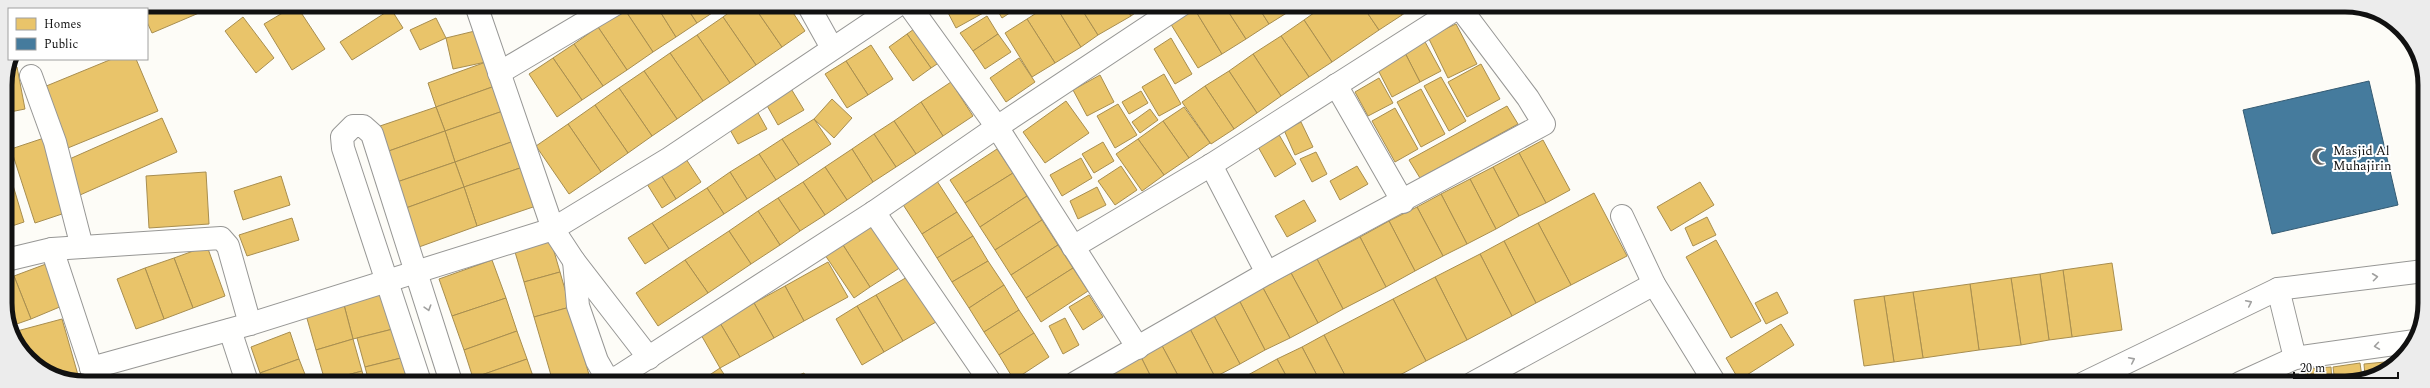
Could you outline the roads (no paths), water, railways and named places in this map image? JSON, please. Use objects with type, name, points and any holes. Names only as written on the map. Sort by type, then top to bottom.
[{"type":"street","points":[[478,12],[553,229],[574,261],[649,358]]},
{"type":"street","points":[[499,73],[589,12]]},
{"type":"street","points":[[812,12],[832,48]]},
{"type":"street","points":[[52,249],[94,375],[240,327],[553,229],[670,158],[887,12]]},
{"type":"street","points":[[914,12],[997,127],[1138,348]]},
{"type":"street","points":[[620,376],[874,212],[997,127],[1170,12]]},
{"type":"street","points":[[1074,247],[1211,165],[1450,12]]},
{"type":"street","points":[[1088,376],[1267,273],[1403,202],[1544,124],[1528,98],[1464,12]]},
{"type":"street","points":[[31,76],[55,142],[82,247]]},
{"type":"street","points":[[1336,86],[1403,202]]},
{"type":"street","points":[[418,376],[343,148],[342,137],[354,126],[363,126],[372,134],[417,271],[449,376]]},
{"type":"street","points":[[1211,165],[1267,273]]},
{"type":"street","points":[[874,212],[986,376]]},
{"type":"street","points":[[1622,216],[1654,284],[1711,376]]},
{"type":"street","points":[[12,259],[52,249],[221,238],[228,246],[245,376]]},
{"type":"street","points":[[574,261],[578,306],[602,372],[607,376]]},
{"type":"street","points":[[2098,376],[2278,289],[2418,272]]},
{"type":"street","points":[[1486,376],[1654,284]]},
{"type":"street","points":[[2278,289],[2295,358]]},
{"type":"street","points":[[2255,376],[2295,358],[2407,341]]},
{"type":"place","name":"Masjid Al Muhajirin","points":[[2320,157]]}]
